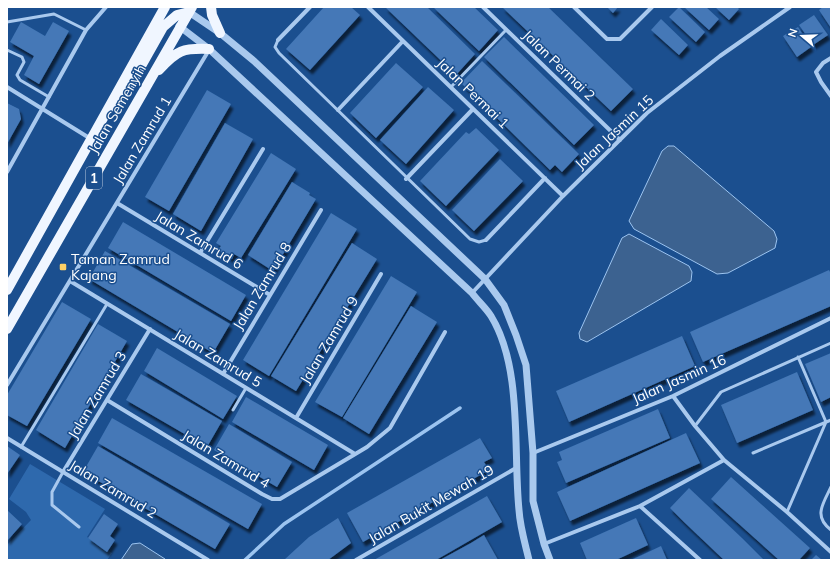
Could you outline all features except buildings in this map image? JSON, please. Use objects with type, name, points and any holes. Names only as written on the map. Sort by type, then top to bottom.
[{"type":"main road","name":"Jalan Semenyih","points":[[7,290],[165,7]]},
{"type":"main road","points":[[211,7],[212,15],[220,33]]},
{"type":"main road","name":"Jalan Semenyih","points":[[7,329],[190,9]]},
{"type":"main road","points":[[107,111],[128,89],[163,27],[177,11],[190,9]]},
{"type":"main road","points":[[177,11],[179,26]]},
{"type":"main road","points":[[150,80],[177,53],[188,48],[209,49]]},
{"type":"street","points":[[7,172],[86,30],[106,7]]},
{"type":"street","points":[[278,40],[310,7]]},
{"type":"street","name":"Jalan Permai 1","points":[[368,7],[563,196]]},
{"type":"street","name":"Jalan Permai 2","points":[[483,7],[620,140]]},
{"type":"street","points":[[574,7],[607,39],[620,39],[652,7]]},
{"type":"street","name":"Jalan Jasmin 15","points":[[472,293],[563,196],[653,108],[720,56],[790,7]]},
{"type":"street","points":[[190,9],[254,60],[485,279],[504,305],[526,365],[533,453],[533,501],[544,544],[550,560]]},
{"type":"street","points":[[179,26],[209,49],[472,293],[491,316],[501,339],[511,370],[519,510],[522,535],[529,560]]},
{"type":"street","points":[[338,110],[403,41]]},
{"type":"street","name":"Jalan Zamrud 1","points":[[7,385],[209,49]]},
{"type":"street","points":[[831,58],[823,63],[816,72],[831,96]]},
{"type":"street","points":[[7,87],[92,139]]},
{"type":"street","points":[[406,179],[473,109]]},
{"type":"street","points":[[200,253],[263,149]]},
{"type":"street","points":[[486,240],[545,178]]},
{"type":"street","name":"Jalan Zamrud 6","points":[[117,203],[270,295]]},
{"type":"street","name":"Jalan Zamrud 8","points":[[223,374],[321,210]]},
{"type":"street","name":"Jalan Zamrud 9","points":[[296,418],[381,274]]},
{"type":"street","name":"Jalan Zamrud 5","points":[[70,281],[355,454]]},
{"type":"street","name":"Jalan Jasmin 16","points":[[533,453],[673,396],[831,318]]},
{"type":"street","name":"Jalan Zamrud 3","points":[[63,472],[150,329]]},
{"type":"street","name":"Jalan Zamrud 4","points":[[107,400],[272,499],[280,499],[355,454],[378,439],[390,428],[445,332]]},
{"type":"street","points":[[673,396],[695,426],[724,460],[787,512],[831,552]]},
{"type":"street","name":"Jalan Zamrud 2","points":[[7,438],[208,560]]},
{"type":"street","points":[[544,544],[640,506],[724,460]]},
{"type":"street","name":"Jalan Bukit Mewah 19","points":[[356,560],[516,468]]},
{"type":"street","points":[[640,506],[700,560]]},
{"type":"lane","points":[[7,22],[54,14],[86,30]]},
{"type":"lane","points":[[451,87],[506,30]]},
{"type":"lane","points":[[278,40],[275,47],[279,53],[406,179],[470,239],[479,242],[486,240]]},
{"type":"lane","points":[[7,50],[22,57],[24,62],[17,75],[20,80],[49,97]]},
{"type":"lane","points":[[21,446],[107,304]]},
{"type":"lane","points":[[695,426],[721,392],[831,343]]},
{"type":"lane","points":[[787,512],[826,422],[798,357]]},
{"type":"lane","points":[[232,410],[246,388]]},
{"type":"lane","points":[[753,453],[831,420]]},
{"type":"lane","points":[[63,472],[52,492],[52,505],[79,528]]},
{"type":"lane","points":[[831,487],[820,514],[822,520],[831,530]]},
{"type":"shaded area","points":[[668,146],[674,146],[774,231],[777,239],[775,248],[728,273],[717,274],[634,229],[629,221],[662,151]]},
{"type":"shaded area","points":[[629,234],[689,266],[692,272],[691,281],[587,342],[580,339],[579,333],[622,238]]},
{"type":"shaded area","points":[[30,464],[105,509],[87,537],[112,553],[107,560],[7,560],[7,545],[31,520],[26,512],[9,499]]},
{"type":"shaded area","points":[[140,543],[165,560],[121,560],[132,544]]},
{"type":"waterway","points":[[245,560],[284,524],[460,408]]},
{"type":"place","name":"Taman Zamrud Kajang","points":[[63,267]]}]
